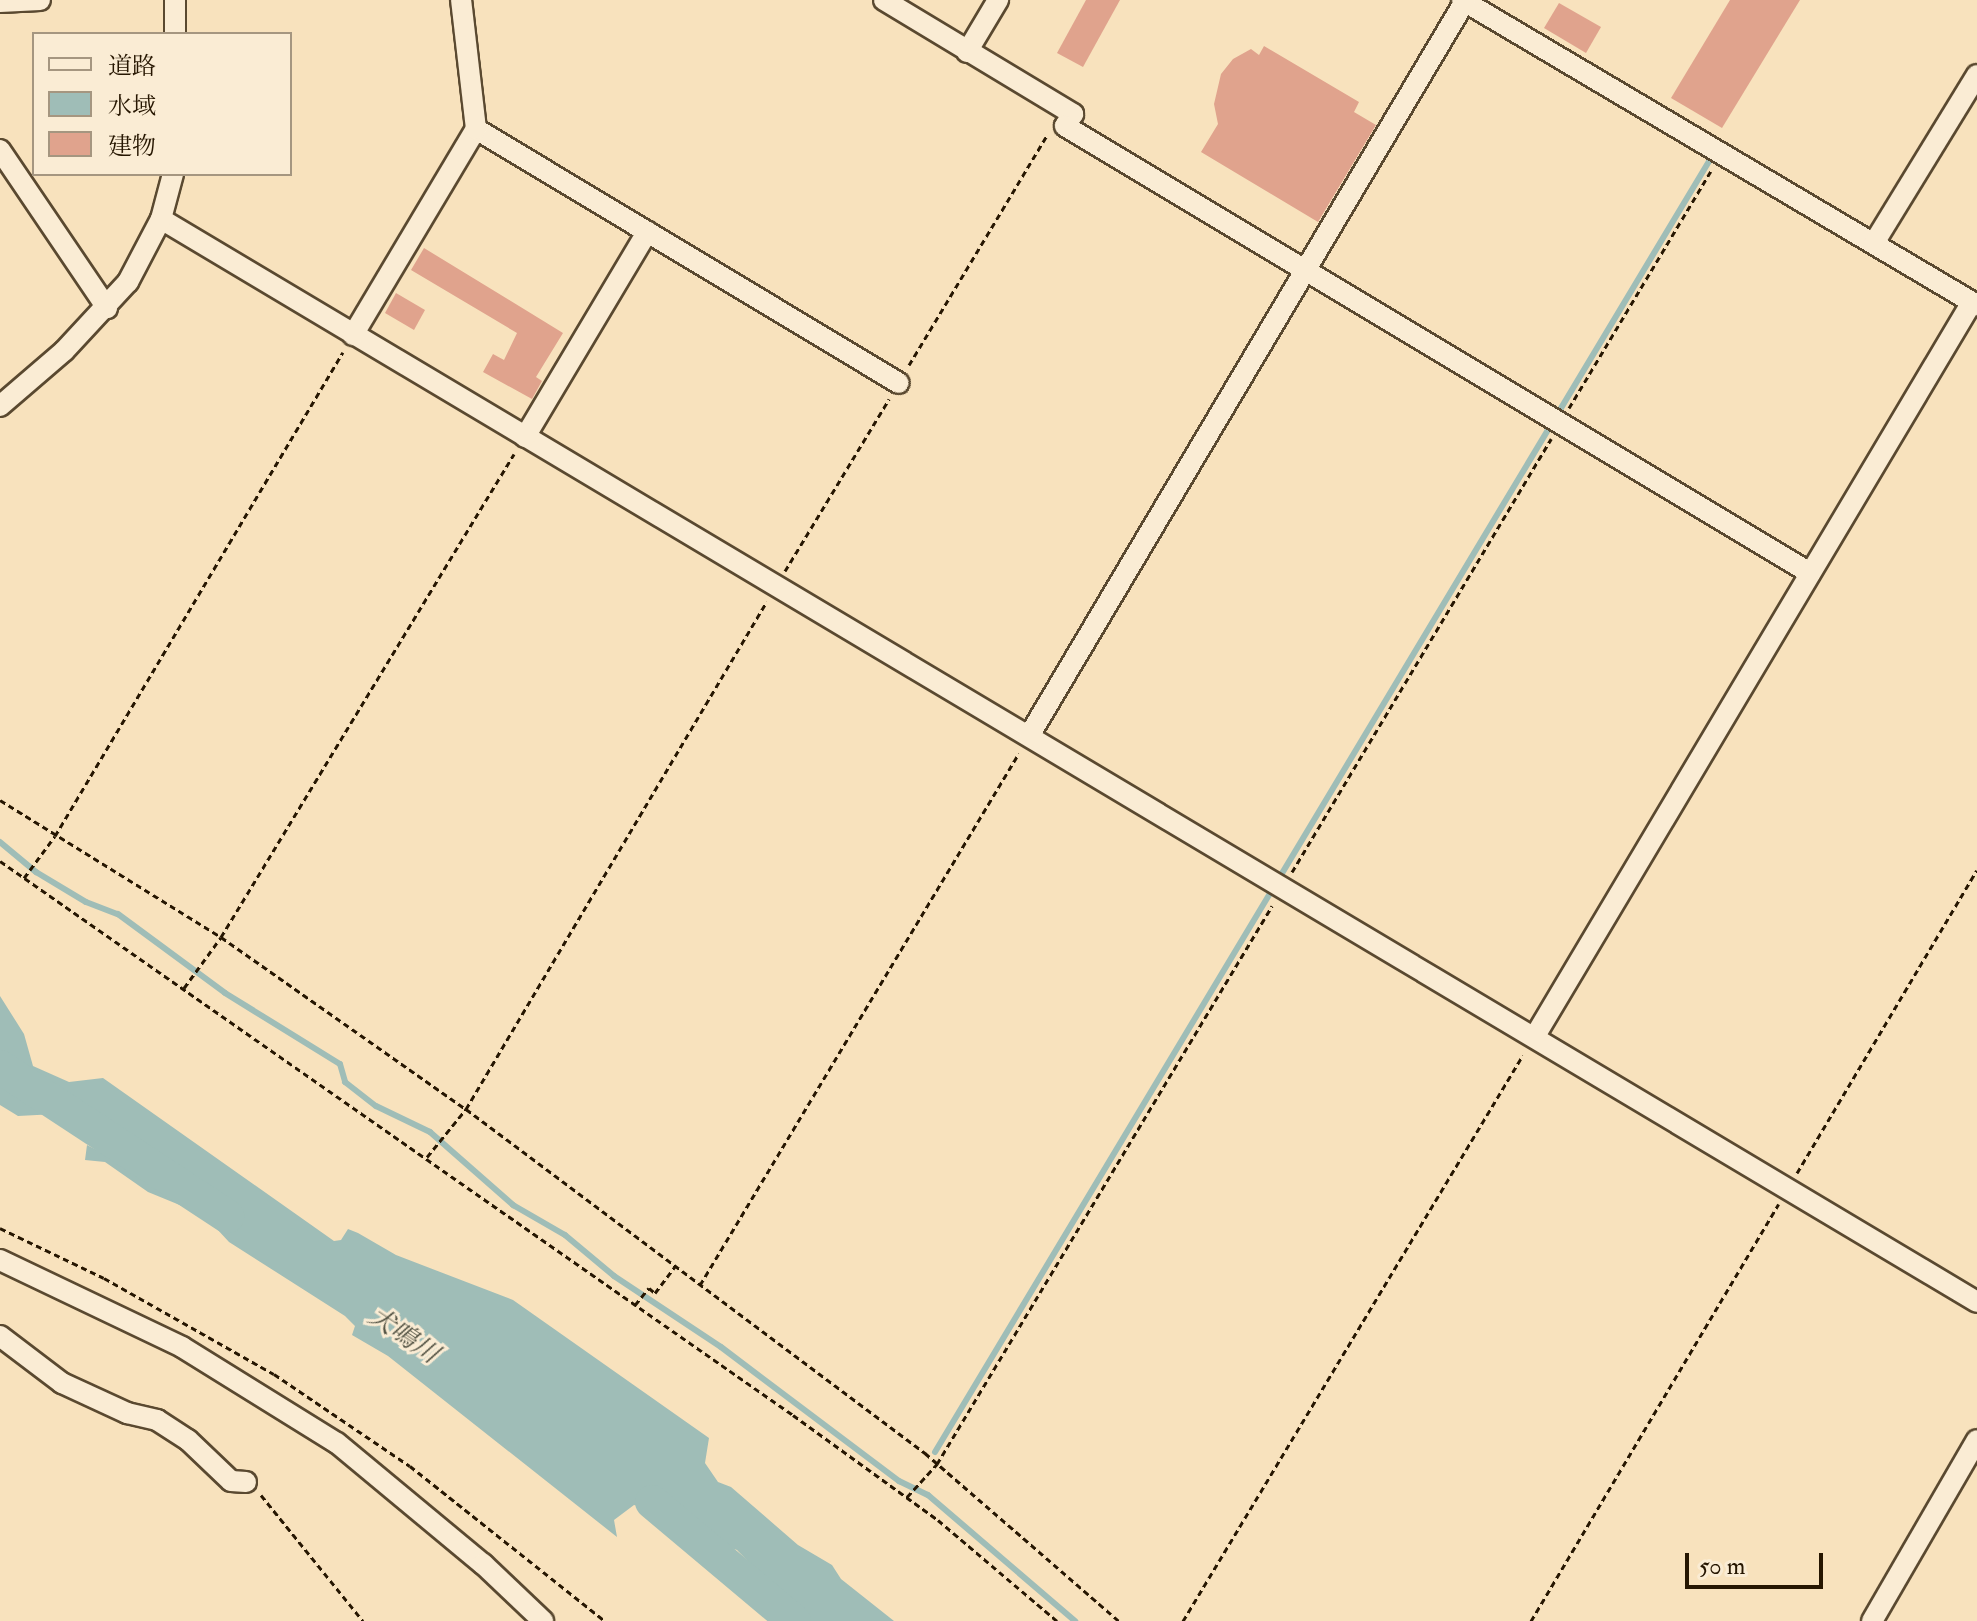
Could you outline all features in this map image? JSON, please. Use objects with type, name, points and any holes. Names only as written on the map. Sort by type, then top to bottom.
[{"type":"street","points":[[0,2],[40,0]]},
{"type":"street","points":[[175,0],[175,32]]},
{"type":"street","points":[[353,335],[476,129],[461,0]]},
{"type":"street","points":[[884,0],[1073,114],[1060,124],[1810,573]]},
{"type":"street","points":[[967,52],[998,0]]},
{"type":"street","points":[[1029,736],[1464,1],[1874,243],[1974,303],[1535,1036]]},
{"type":"street","points":[[1874,243],[1977,75]]},
{"type":"street","points":[[476,129],[899,383]]},
{"type":"street","points":[[0,150],[107,308]]},
{"type":"street","points":[[0,406],[107,308],[135,270],[161,219],[172,176]]},
{"type":"street","points":[[161,219],[775,588],[1535,1036],[1977,1302]]},
{"type":"street","points":[[525,437],[647,232]]},
{"type":"street","points":[[0,1260],[182,1347],[337,1443],[483,1564],[543,1621]]},
{"type":"street","points":[[0,1336],[62,1383],[127,1413],[157,1420],[188,1440],[231,1481],[246,1482]]},
{"type":"street","points":[[1872,1621],[1977,1440]]},
{"type":"path","points":[[426,1159],[466,1109],[775,588],[1060,124]]},
{"type":"path","points":[[907,1497],[937,1464],[1721,153]]},
{"type":"path","points":[[24,878],[55,836],[353,335]]},
{"type":"path","points":[[183,989],[221,937],[525,437]]},
{"type":"path","points":[[700,1285],[1029,736]]},
{"type":"path","points":[[0,800],[221,937],[466,1109],[937,1464],[1119,1621]]},
{"type":"path","points":[[0,861],[907,1497],[1057,1621]]},
{"type":"path","points":[[1531,1621],[1977,870]]},
{"type":"path","points":[[1183,1621],[1535,1036]]},
{"type":"path","points":[[635,1305],[649,1288],[655,1293],[675,1266]]},
{"type":"path","points":[[246,1482],[363,1621]]},
{"type":"path","points":[[571,1591],[605,1621]]},
{"type":"water","points":[[0,996],[24,1034],[33,1066],[69,1082],[103,1078],[334,1241],[341,1240],[348,1229],[396,1255],[513,1300],[709,1438],[705,1463],[718,1482],[731,1487],[798,1545],[832,1565],[841,1579],[894,1621],[807,1621],[737,1550],[664,1525],[642,1507],[634,1505],[614,1520],[617,1537],[388,1356],[352,1335],[355,1326],[345,1316],[229,1242],[204,1215],[148,1192],[105,1162],[85,1160],[87,1145],[182,1194],[192,1188],[110,1126],[56,1114],[18,1116],[0,1105]]},
{"type":"building","points":[[1086,0],[1120,0],[1083,67],[1057,53]]},
{"type":"building","points":[[1730,0],[1800,0],[1722,128],[1671,98]]},
{"type":"building","points":[[1559,3],[1601,27],[1586,53],[1544,28]]},
{"type":"building","points":[[1264,46],[1359,102],[1354,112],[1376,125],[1318,222],[1201,152],[1218,124],[1214,104],[1221,74],[1233,59],[1251,49],[1259,55]]},
{"type":"building","points":[[424,248],[563,333],[536,377],[542,381],[532,399],[483,372],[493,354],[504,360],[517,333],[411,270]]},
{"type":"building","points":[[396,293],[425,310],[414,330],[385,313]]},
{"type":"waterway","points":[[935,1452],[1714,153]]},
{"type":"waterway","points":[[0,842],[36,872],[86,902],[118,914],[225,993],[340,1064],[345,1082],[376,1106],[430,1132],[513,1205],[565,1235],[614,1276],[721,1347],[899,1481],[928,1495],[1075,1621]]},
{"type":"waterway","name":"犬鳴川","points":[[0,1067],[227,1216]]},
{"type":"waterway","name":"犬鳴川","points":[[652,1502],[794,1621]]}]
